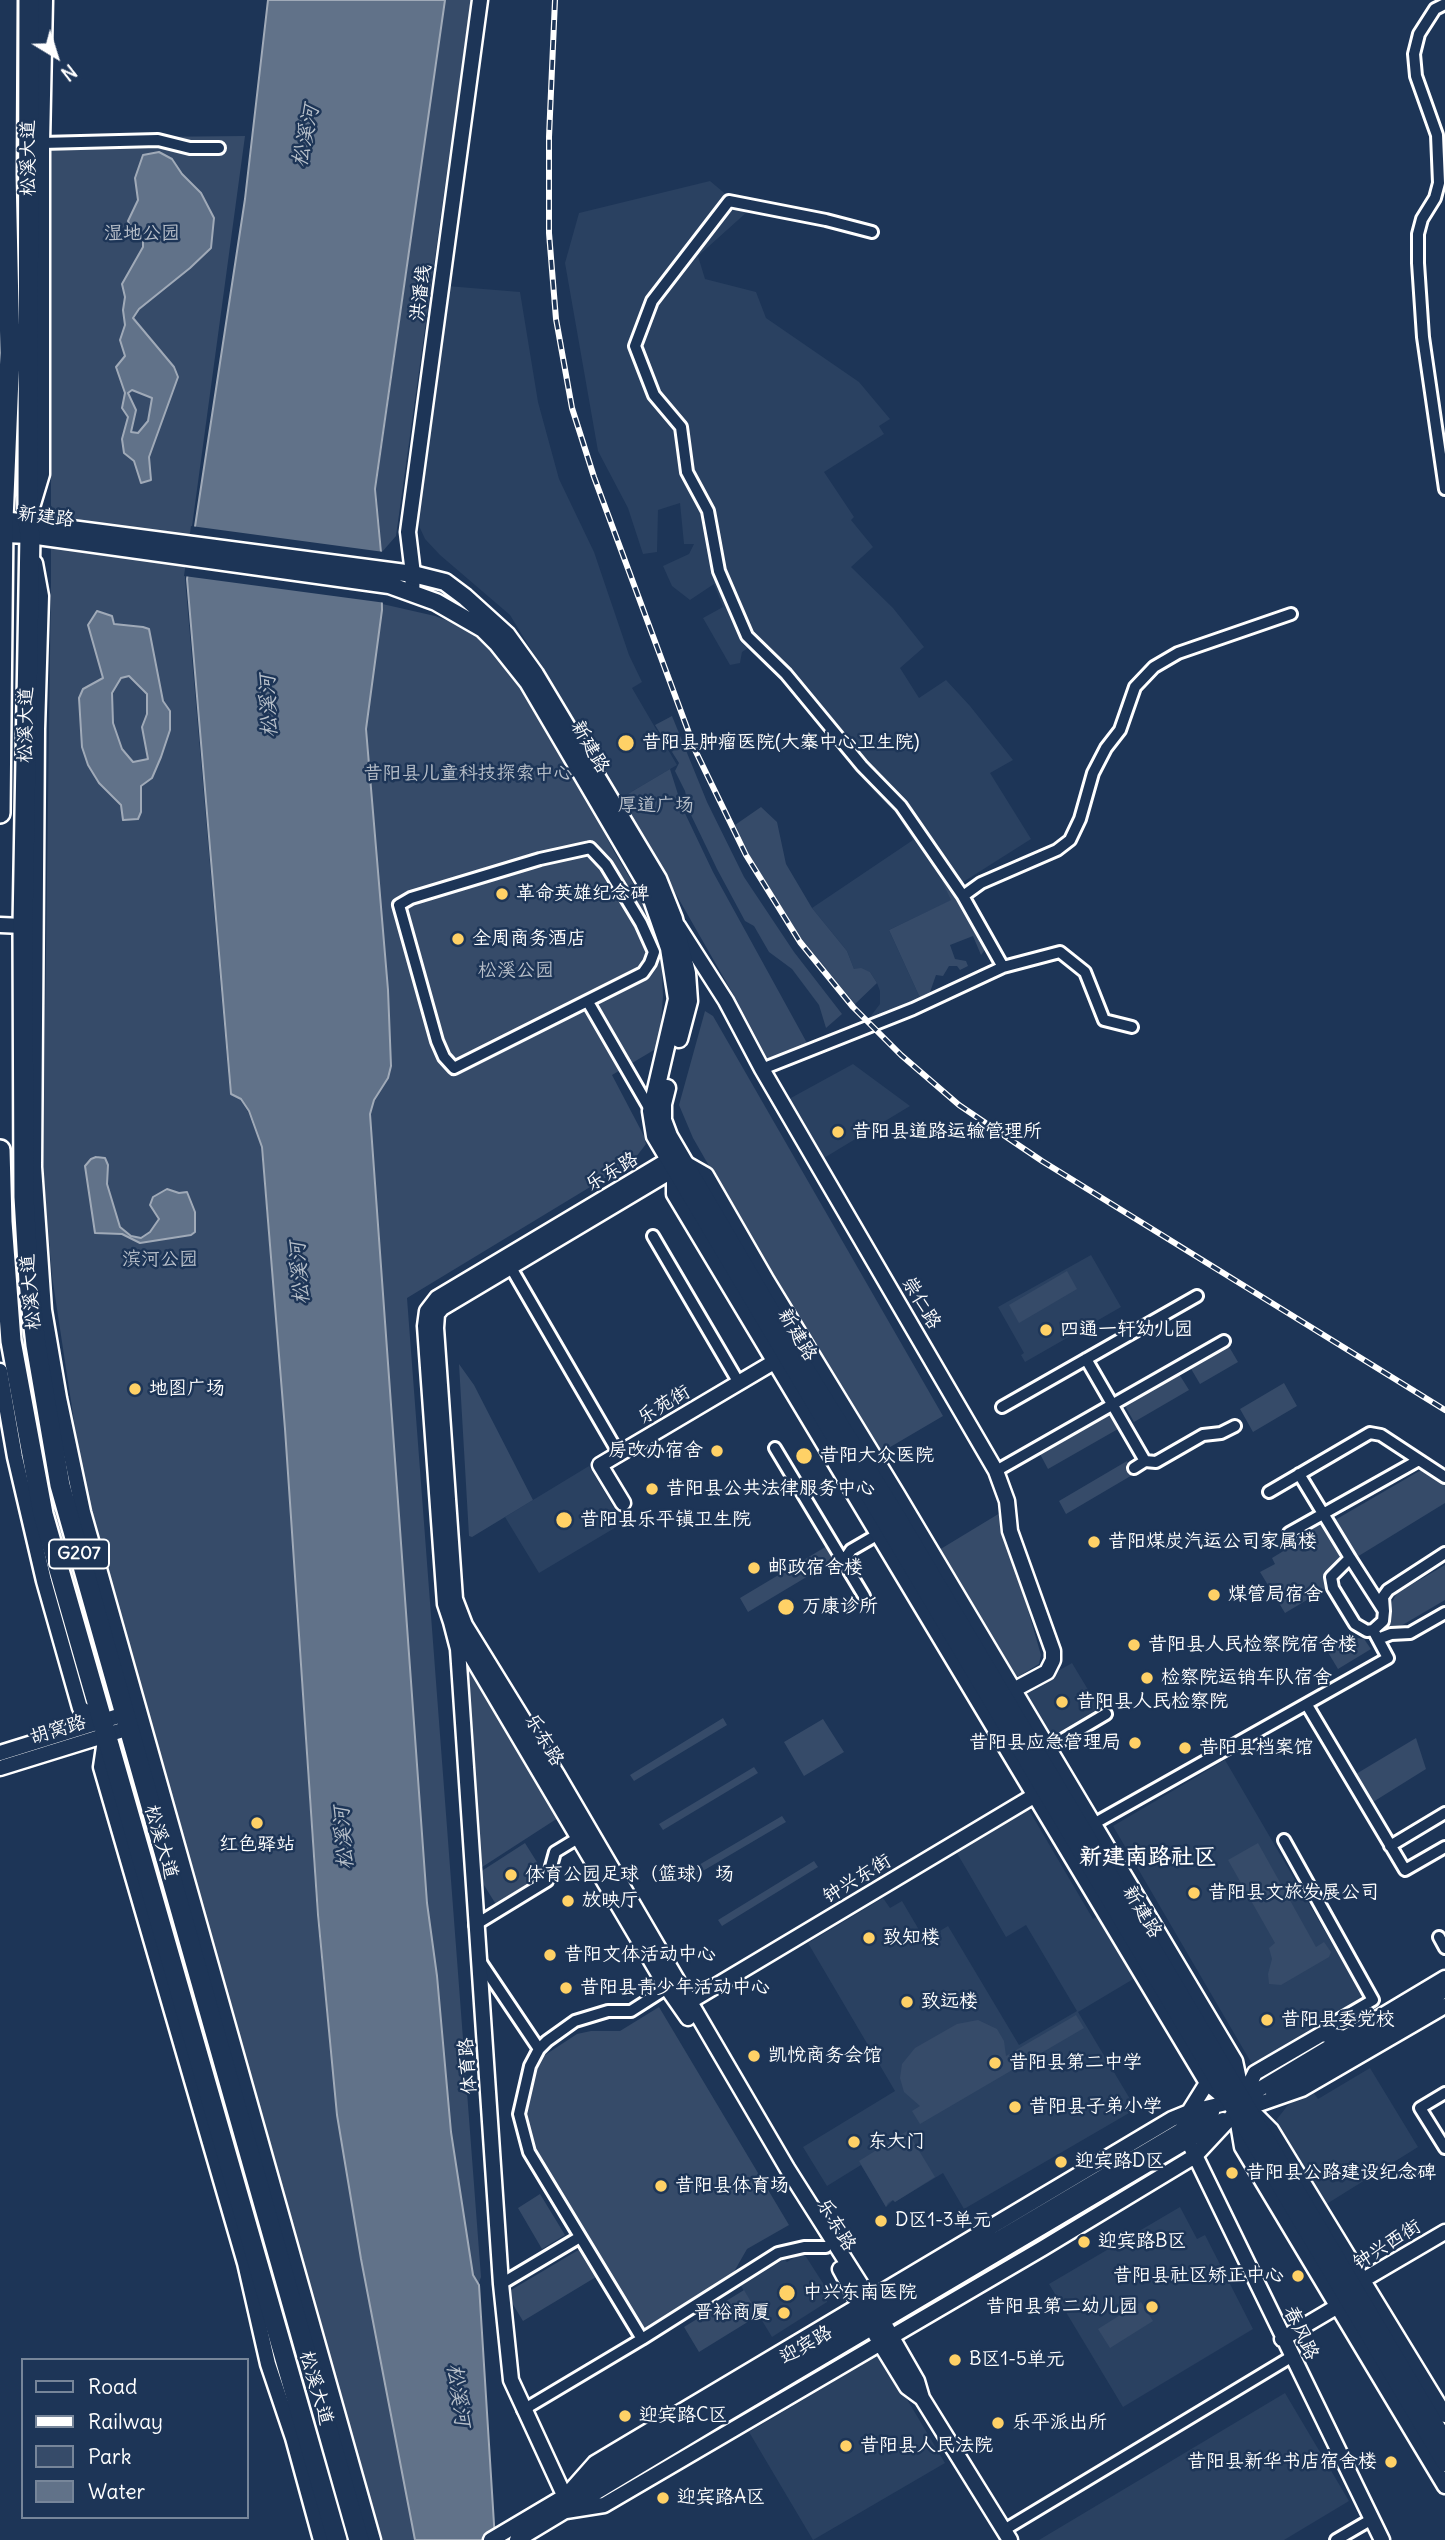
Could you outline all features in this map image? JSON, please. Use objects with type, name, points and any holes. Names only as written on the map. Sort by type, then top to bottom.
[{"type":"highway","name":"松溪大道","points":[[0,813],[8,0]]},
{"type":"highway","name":"松溪大道","points":[[29,0],[29,528],[23,926],[23,1197],[36,1345],[60,1485],[127,1721],[204,1970],[359,2540]]},
{"type":"highway","name":"松溪大道","points":[[0,1150],[2,1238],[12,1341],[43,1514],[337,2540]]},
{"type":"main road","points":[[45,0],[42,474],[29,528],[41,596],[37,743],[34,1167],[44,1310],[83,1513],[204,1970],[252,2106],[373,2540]]},
{"type":"main road","name":"洪潘线","points":[[412,592],[413,574],[408,532],[480,0]]},
{"type":"main road","name":"新建路","points":[[3,527],[29,528],[389,578],[413,574],[445,582],[507,635],[535,674],[659,879],[674,919],[687,974],[688,1001],[663,1104],[663,1119],[677,1161],[780,1359],[884,1530],[1046,1755],[1090,1829],[1239,2105]]},
{"type":"main road","name":"新建路","points":[[389,578],[462,615],[498,643],[528,682],[647,885],[669,948],[677,999],[651,1111],[655,1136],[677,1161],[1003,1696],[1039,1792],[1239,2105],[1350,2293],[1445,2463]]},
{"type":"main road","name":"崇仁路","points":[[674,919],[726,1001],[762,1069],[996,1471],[1007,1502],[1010,1531],[1053,1651],[1053,1660],[1047,1672],[1003,1696]]},
{"type":"main road","points":[[0,925],[23,926]]},
{"type":"main road","name":"乐东路","points":[[677,1161],[442,1308],[437,1314],[455,1599],[465,1625],[558,1776],[871,2314],[908,2387],[922,2398],[1007,2535]]},
{"type":"main road","name":"乐东路","points":[[677,1161],[437,1298],[427,1311],[425,1326],[444,1604],[451,1622],[667,1988],[826,2247],[871,2314]]},
{"type":"main road","points":[[2,1238],[26,1237]]},
{"type":"main road","name":"乐苑街","points":[[619,1454],[780,1359]]},
{"type":"main road","points":[[0,1371],[15,1457],[41,1568],[80,1708],[104,1728],[101,1767],[244,2263],[268,2364],[293,2438],[321,2540]]},
{"type":"main road","points":[[619,1454],[600,1465],[623,1503]]},
{"type":"main road","points":[[884,1530],[1207,2083],[1239,2105]]},
{"type":"main road","name":"体育路","points":[[451,1622],[458,1649],[501,2284],[511,2380],[566,2504]]},
{"type":"main road","name":"胡窝路","points":[[0,1753],[127,1721]]},
{"type":"main road","name":"胡窝路","points":[[0,1768],[104,1728]]},
{"type":"main road","name":"钟兴东街","points":[[688,2002],[1039,1792]]},
{"type":"main road","points":[[1239,2105],[1345,2038],[1443,1991]]},
{"type":"main road","points":[[734,2428],[720,2403],[1029,2220],[1172,2119],[1189,2112],[1239,2105],[1443,1991]]},
{"type":"main road","points":[[566,2504],[604,2505],[1043,2248],[1195,2156],[1239,2105],[1255,2073],[1322,2034],[1345,2038]]},
{"type":"main road","points":[[1280,2058],[1288,2072]]},
{"type":"main road","points":[[1182,2137],[1189,2112],[1207,2083]]},
{"type":"main road","points":[[1239,2105],[1242,2147],[1350,2293],[1445,2414]]},
{"type":"main road","name":"迎宾路","points":[[539,2519],[720,2403],[1029,2220],[1239,2105]]},
{"type":"main road","name":"春风路","points":[[1182,2137],[1195,2156],[1247,2259],[1282,2339],[1382,2540]]},
{"type":"main road","points":[[1029,2220],[1043,2248]]},
{"type":"main road","name":"钟兴西街","points":[[1282,2339],[1445,2232]]},
{"type":"main road","points":[[1350,2293],[1445,2486]]},
{"type":"main road","name":"新建路","points":[[1350,2293],[1445,2441]]},
{"type":"main road","points":[[491,2540],[539,2519]]},
{"type":"main road","points":[[517,2540],[539,2519]]},
{"type":"street","points":[[1445,4],[1435,9],[1419,34],[1414,54],[1416,76],[1437,135],[1439,183],[1418,234],[1418,263],[1423,337],[1445,489]]},
{"type":"street","points":[[42,143],[158,140],[190,148],[219,148]]},
{"type":"street","points":[[872,232],[729,201],[652,301],[635,346],[654,395],[681,428],[687,472],[708,511],[719,571],[747,636],[786,674],[862,766],[901,806],[963,896],[1003,967]]},
{"type":"street","points":[[963,896],[981,883],[1057,850],[1070,840],[1080,819],[1093,773],[1106,748],[1120,730],[1135,687],[1154,667],[1178,653],[1291,614]]},
{"type":"street","points":[[590,848],[606,864],[629,901],[654,952],[643,973],[588,1002],[454,1068],[444,1058],[437,1041],[399,905],[411,898],[540,859],[590,848]]},
{"type":"street","points":[[762,1069],[913,1009],[1003,967],[1060,953],[1085,972],[1104,1020],[1132,1027]]},
{"type":"street","points":[[588,1002],[651,1111]]},
{"type":"street","points":[[653,1236],[739,1383]]},
{"type":"street","points":[[510,1266],[619,1454]]},
{"type":"street","points":[[1002,1407],[1197,1296]]},
{"type":"street","points":[[996,1471],[1224,1341]]},
{"type":"street","points":[[1086,1359],[1145,1461]]},
{"type":"street","points":[[1134,1468],[1145,1461],[1156,1462],[1203,1435],[1221,1433],[1235,1426]]},
{"type":"street","points":[[1269,1492],[1370,1433],[1381,1435],[1445,1477]]},
{"type":"street","points":[[775,1448],[864,1596]]},
{"type":"street","points":[[1289,1534],[1419,1460]]},
{"type":"street","points":[[1299,1474],[1384,1611]]},
{"type":"street","points":[[843,1562],[851,1550],[884,1530]]},
{"type":"street","points":[[1376,1635],[1384,1611],[1383,1597],[1388,1590],[1445,1553]]},
{"type":"street","points":[[1350,1559],[1334,1573],[1330,1582],[1355,1624],[1376,1635],[1410,1633],[1445,1613]]},
{"type":"street","points":[[1090,1829],[1388,1658],[1376,1635]]},
{"type":"street","points":[[1307,1705],[1405,1870],[1445,1847]]},
{"type":"street","points":[[1046,1755],[1052,1746],[1106,1714]]},
{"type":"street","points":[[1390,1846],[1445,1813]]},
{"type":"street","points":[[475,1925],[547,1881],[555,1852],[578,1838]]},
{"type":"street","points":[[1284,1840],[1373,2000],[1330,2025],[1322,2034]]},
{"type":"street","points":[[1439,1937],[1445,1948]]},
{"type":"street","points":[[479,1959],[539,2049]]},
{"type":"street","points":[[642,2339],[529,2152],[519,2114],[530,2066],[539,2049],[575,2021],[608,2011],[631,2011],[667,1988]]},
{"type":"street","points":[[1445,2093],[1420,2108],[1445,2148]]},
{"type":"street","points":[[501,2284],[580,2237]]},
{"type":"street","points":[[523,2410],[778,2253],[804,2247],[826,2247]]},
{"type":"street","points":[[1007,2535],[1291,2357]]},
{"type":"street","points":[[1336,2540],[1372,2519]]},
{"type":"shaded area","points":[[710,181],[747,212],[698,256],[705,279],[756,292],[766,318],[859,382],[890,419],[879,426],[884,434],[824,472],[854,517],[851,520],[873,547],[851,567],[893,608],[924,647],[900,668],[919,698],[946,680],[1013,760],[990,773],[1031,839],[960,884],[954,875],[943,881],[952,900],[889,930],[921,1000],[872,1021],[870,1017],[880,1004],[877,983],[870,972],[854,969],[847,951],[812,908],[913,840],[897,815],[853,769],[845,751],[751,646],[742,652],[740,663],[730,665],[703,618],[723,607],[714,584],[690,600],[672,586],[663,566],[689,554],[694,544],[684,544],[680,503],[658,510],[657,552],[643,554],[628,508],[598,451],[565,263],[579,213]]},
{"type":"shaded area","points":[[447,286],[520,292],[538,402],[559,479],[594,552],[629,655],[642,682],[632,688],[677,765],[621,798],[510,615],[440,555],[425,539],[420,528],[418,514]]},
{"type":"shaded area","name":"昔阳县道路运输管理所","points":[[853,1064],[910,1106],[824,1158],[789,1099]]},
{"type":"shaded area","name":"四通一轩幼儿园","points":[[1091,1255],[1121,1307],[1025,1362],[1021,1355],[1024,1353],[998,1307]]},
{"type":"shaded area","name":"昔阳县乐平镇卫生院","points":[[589,1466],[623,1523],[539,1573],[505,1517]]},
{"type":"shaded area","name":"昔阳县人民检察院","points":[[1072,1663],[1102,1713],[1053,1742],[1023,1691]]},
{"type":"shaded area","points":[[1225,1760],[1364,1998],[1252,2064],[1113,1826]]},
{"type":"shaded area","name":"昔阳县第二中学","points":[[1026,1805],[1093,1919],[1098,1916],[1135,1978],[1078,2012],[1136,2109],[964,2209],[943,2173],[895,2202],[893,2200],[886,2207],[861,2165],[827,2186],[803,2147],[895,2091],[808,1943],[883,1898],[890,1908],[902,1901],[925,1940],[948,1926],[1019,2045],[1077,2011],[1026,1925],[1006,1937],[954,1848]]},
{"type":"shaded area","points":[[1370,2068],[1418,2147],[1325,2205],[1276,2125],[1277,2119],[1288,2105],[1311,2089],[1318,2099]]},
{"type":"shaded area","name":"昔阳县第二幼儿园","points":[[1180,2207],[1197,2239],[1205,2235],[1253,2329],[1123,2407],[1049,2284]]},
{"type":"shaded area","name":"中兴东南医院","points":[[803,2252],[828,2291],[827,2302],[772,2337],[741,2286],[784,2259],[787,2262]]},
{"type":"shaded area","name":"昔阳县人民法院","points":[[880,2354],[945,2463],[813,2540],[749,2432]]},
{"type":"shaded area","points":[[1285,2393],[1349,2501],[1284,2540],[1039,2540]]},
{"type":"green space","points":[[445,0],[471,0],[396,536],[382,552],[376,489]]},
{"type":"green space","name":"滨河公园","points":[[245,136],[185,578],[230,1094],[240,1099],[248,1112],[261,1145],[285,1427],[317,1916],[337,2115],[417,2540],[376,2540],[82,1474],[52,1276],[43,1170],[51,582],[51,138]]},
{"type":"green space","name":"松溪公园","points":[[378,603],[435,616],[468,628],[495,648],[505,660],[565,752],[612,848],[640,895],[661,952],[663,996],[659,1047],[612,1075],[646,1144],[633,1161],[407,1298],[481,2277],[477,2288],[470,2275],[446,2134],[421,1899],[364,1094],[358,798]]},
{"type":"green space","points":[[672,716],[707,802],[744,877],[794,952],[842,1014],[826,1028],[819,1005],[792,969],[769,952],[754,926],[745,921],[717,869],[690,813],[685,791],[675,771],[679,763],[655,725]]},
{"type":"green space","name":"厚道广场","points":[[670,769],[682,807],[713,872],[807,1043],[802,1048],[775,1058],[767,1058],[621,798]]},
{"type":"green space","points":[[761,807],[777,822],[786,864],[812,908],[847,951],[854,969],[861,968],[870,972],[877,983],[855,1004],[800,937],[751,858],[735,825]]},
{"type":"green space","points":[[942,881],[949,883],[960,897],[987,947],[981,955],[973,936],[950,945],[955,959],[966,961],[968,966],[960,970],[957,966],[949,966],[943,976],[936,975],[929,995],[921,1000],[889,930],[951,900]]},
{"type":"green space","points":[[705,1011],[713,1016],[943,1416],[880,1453],[775,1281],[693,1138],[679,1105]]},
{"type":"green space","points":[[1067,1271],[1077,1289],[1019,1323],[1009,1305]]},
{"type":"green space","points":[[1228,1345],[1238,1362],[1200,1384],[1190,1367]]},
{"type":"green space","points":[[459,1364],[474,1385],[533,1500],[472,1537],[469,1536]]},
{"type":"green space","points":[[1179,1374],[1189,1390],[1134,1422],[1125,1406]]},
{"type":"green space","points":[[1284,1383],[1297,1406],[1253,1432],[1240,1409]]},
{"type":"green space","points":[[1109,1414],[1118,1429],[1048,1469],[1040,1454]]},
{"type":"green space","points":[[1127,1461],[1134,1474],[1066,1514],[1059,1501]]},
{"type":"green space","points":[[1421,1470],[1445,1484],[1445,1503],[1357,1557],[1335,1520]]},
{"type":"green space","points":[[1000,1513],[1041,1655],[1039,1664],[1016,1678],[939,1550]]},
{"type":"green space","points":[[1320,1522],[1339,1552],[1340,1561],[1330,1570],[1326,1579],[1327,1588],[1285,1613],[1260,1572],[1275,1564],[1272,1558],[1295,1544],[1292,1539]]},
{"type":"green space","points":[[827,1546],[835,1560],[748,1612],[740,1598]]},
{"type":"green space","points":[[1445,1565],[1445,1600],[1399,1627],[1388,1626],[1392,1602],[1397,1593]]},
{"type":"green space","points":[[1353,1634],[1364,1639],[1371,1649],[1338,1669],[1326,1649]]},
{"type":"green space","points":[[461,1651],[561,1816],[476,1871]]},
{"type":"green space","points":[[723,1718],[727,1725],[634,1781],[630,1775]]},
{"type":"green space","points":[[823,1719],[844,1752],[804,1776],[784,1742]]},
{"type":"green space","points":[[1416,1738],[1426,1769],[1373,1802],[1362,1790],[1356,1774]]},
{"type":"green space","points":[[754,1767],[758,1773],[663,1830],[659,1824]]},
{"type":"green space","points":[[782,1816],[786,1822],[696,1875],[692,1869]]},
{"type":"green space","name":"体育公园足球（篮球）场","points":[[525,1843],[545,1875],[497,1906],[477,1874]]},
{"type":"green space","points":[[1258,1843],[1316,1947],[1324,1942],[1331,1952],[1329,1957],[1281,1985],[1269,1984],[1268,1974],[1272,1959],[1269,1948],[1275,1943],[1228,1860]]},
{"type":"green space","points":[[814,1861],[818,1867],[722,1926],[718,1920]]},
{"type":"green space","name":"昔阳县体育场","points":[[659,2007],[789,2225],[747,2249],[731,2277],[650,2328],[645,2328],[641,2326],[534,2147],[524,2116],[528,2083],[545,2055],[577,2034],[620,2031]]},
{"type":"green space","points":[[1076,2015],[1084,2028],[920,2124],[912,2111],[920,2106],[904,2092],[900,2078],[902,2064],[915,2048],[957,2024],[978,2020],[997,2029],[1004,2041],[1006,2056]]},
{"type":"green space","points":[[907,2131],[935,2177],[895,2202],[893,2200],[888,2203],[886,2207],[859,2161]]},
{"type":"green space","points":[[540,2194],[565,2235],[542,2249],[518,2208]]},
{"type":"green space","points":[[580,2249],[596,2277],[523,2321],[506,2293]]},
{"type":"green space","points":[[744,2290],[759,2315],[699,2352],[684,2327]]},
{"type":"green space","points":[[1141,2302],[1153,2321],[1110,2348],[1098,2329]]},
{"type":"water","name":"松溪河","points":[[268,0],[445,0],[375,489],[381,552],[382,610],[366,729],[388,990],[391,1066],[370,1114],[427,1903],[437,1976],[451,2132],[473,2275],[479,2285],[495,2540],[415,2540],[361,2259],[337,2115],[318,1915],[285,1429],[262,1147],[249,1111],[241,1099],[231,1094],[187,579],[245,199]]},
{"type":"water","points":[[159,152],[172,159],[182,174],[201,193],[214,218],[211,248],[139,309],[133,318],[174,367],[178,377],[149,457],[151,480],[141,483],[134,461],[124,453],[122,439],[128,417],[122,408],[125,393],[116,367],[125,356],[120,340],[125,325],[122,284],[143,247],[143,238],[131,228],[128,221],[138,200],[135,178],[143,155]],"holes":[[[132,390],[152,398],[148,421],[138,433],[131,432],[136,410],[128,393]]]},
{"type":"water","points":[[97,611],[112,616],[114,624],[149,629],[163,701],[170,711],[170,730],[152,778],[141,786],[141,812],[138,819],[123,820],[121,805],[99,783],[88,765],[82,747],[79,698],[83,689],[103,678],[88,625]],"holes":[[[129,676],[147,694],[147,714],[142,727],[148,759],[133,762],[122,749],[113,723],[112,693],[121,678]]]},
{"type":"water","points":[[96,1157],[105,1158],[108,1165],[107,1184],[120,1227],[131,1236],[141,1238],[150,1232],[159,1219],[150,1205],[153,1197],[167,1189],[179,1193],[187,1192],[195,1212],[195,1232],[191,1235],[140,1243],[122,1234],[95,1233],[85,1166]]},
{"type":"pier","points":[[191,526],[384,552],[386,603],[184,576]]},
{"type":"railway","points":[[555,0],[549,137],[549,233],[556,319],[572,408],[594,477],[696,752],[746,855],[800,942],[853,1007],[901,1055],[959,1105],[1042,1161],[1445,1410]]},
{"type":"place","name":"昔阳县肿瘤医院(大寨中心卫生院)","points":[[626,743]]},
{"type":"place","name":"革命英雄纪念碑","points":[[502,894]]},
{"type":"place","name":"全周商务酒店","points":[[458,939]]},
{"type":"place","name":"昔阳县道路运输管理所","points":[[838,1132]]},
{"type":"place","name":"四通一轩幼儿园","points":[[1046,1330]]},
{"type":"place","name":"地图广场","points":[[135,1389]]},
{"type":"place","name":"房改办宿舍","points":[[717,1451]]},
{"type":"place","name":"昔阳大众医院","points":[[804,1456]]},
{"type":"place","name":"昔阳县公共法律服务中心","points":[[652,1489]]},
{"type":"place","name":"昔阳县乐平镇卫生院","points":[[564,1520]]},
{"type":"place","name":"昔阳煤炭汽运公司家属楼","points":[[1094,1542]]},
{"type":"place","name":"邮政宿舍楼","points":[[754,1568]]},
{"type":"place","name":"煤管局宿舍","points":[[1214,1595]]},
{"type":"place","name":"万康诊所","points":[[786,1607]]},
{"type":"place","name":"昔阳县人民检察院宿舍楼","points":[[1134,1645]]},
{"type":"place","name":"检察院运销车队宿舍","points":[[1147,1678]]},
{"type":"place","name":"昔阳县人民检察院","points":[[1062,1702]]},
{"type":"place","name":"昔阳县应急管理局","points":[[1135,1743]]},
{"type":"place","name":"昔阳县档案馆","points":[[1185,1748]]},
{"type":"place","name":"红色驿站","points":[[257,1823]]},
{"type":"place","name":"体育公园足球（篮球）场","points":[[511,1875]]},
{"type":"place","name":"昔阳县文旅发展公司","points":[[1194,1893]]},
{"type":"place","name":"放映厅","points":[[568,1901]]},
{"type":"place","name":"致知楼","points":[[869,1938]]},
{"type":"place","name":"昔阳文体活动中心","points":[[550,1955]]},
{"type":"place","name":"昔阳县青少年活动中心","points":[[566,1988]]},
{"type":"place","name":"致远楼","points":[[907,2002]]},
{"type":"place","name":"昔阳县委党校","points":[[1267,2020]]},
{"type":"place","name":"凯悦商务会馆","points":[[754,2056]]},
{"type":"place","name":"昔阳县第二中学","points":[[995,2063]]},
{"type":"place","name":"昔阳县子弟小学","points":[[1015,2107]]},
{"type":"place","name":"东大门","points":[[854,2142]]},
{"type":"place","name":"迎宾路D区","points":[[1061,2162]]},
{"type":"place","name":"昔阳县公路建设纪念碑","points":[[1232,2173]]},
{"type":"place","name":"昔阳县体育场","points":[[661,2186]]},
{"type":"place","name":"D区1-3单元","points":[[881,2221]]},
{"type":"place","name":"迎宾路B区","points":[[1084,2242]]},
{"type":"place","name":"昔阳县社区矫正中心","points":[[1298,2276]]},
{"type":"place","name":"中兴东南医院","points":[[787,2293]]},
{"type":"place","name":"昔阳县第二幼儿园","points":[[1152,2307]]},
{"type":"place","name":"晋裕商厦","points":[[784,2313]]},
{"type":"place","name":"B区1-5单元","points":[[955,2360]]},
{"type":"place","name":"迎宾路C区","points":[[625,2416]]},
{"type":"place","name":"乐平派出所","points":[[998,2423]]},
{"type":"place","name":"昔阳县人民法院","points":[[846,2446]]},
{"type":"place","name":"昔阳县新华书店宿舍楼","points":[[1391,2462]]},
{"type":"place","name":"迎宾路A区","points":[[663,2498]]},
{"type":"district","name":"新建南路社区","points":[[1148,1857]]},
{"type":"park label","name":"湿地公园","points":[[142,234]]},
{"type":"park label","name":"昔阳县儿童科技探索中心","points":[[468,774]]}]
